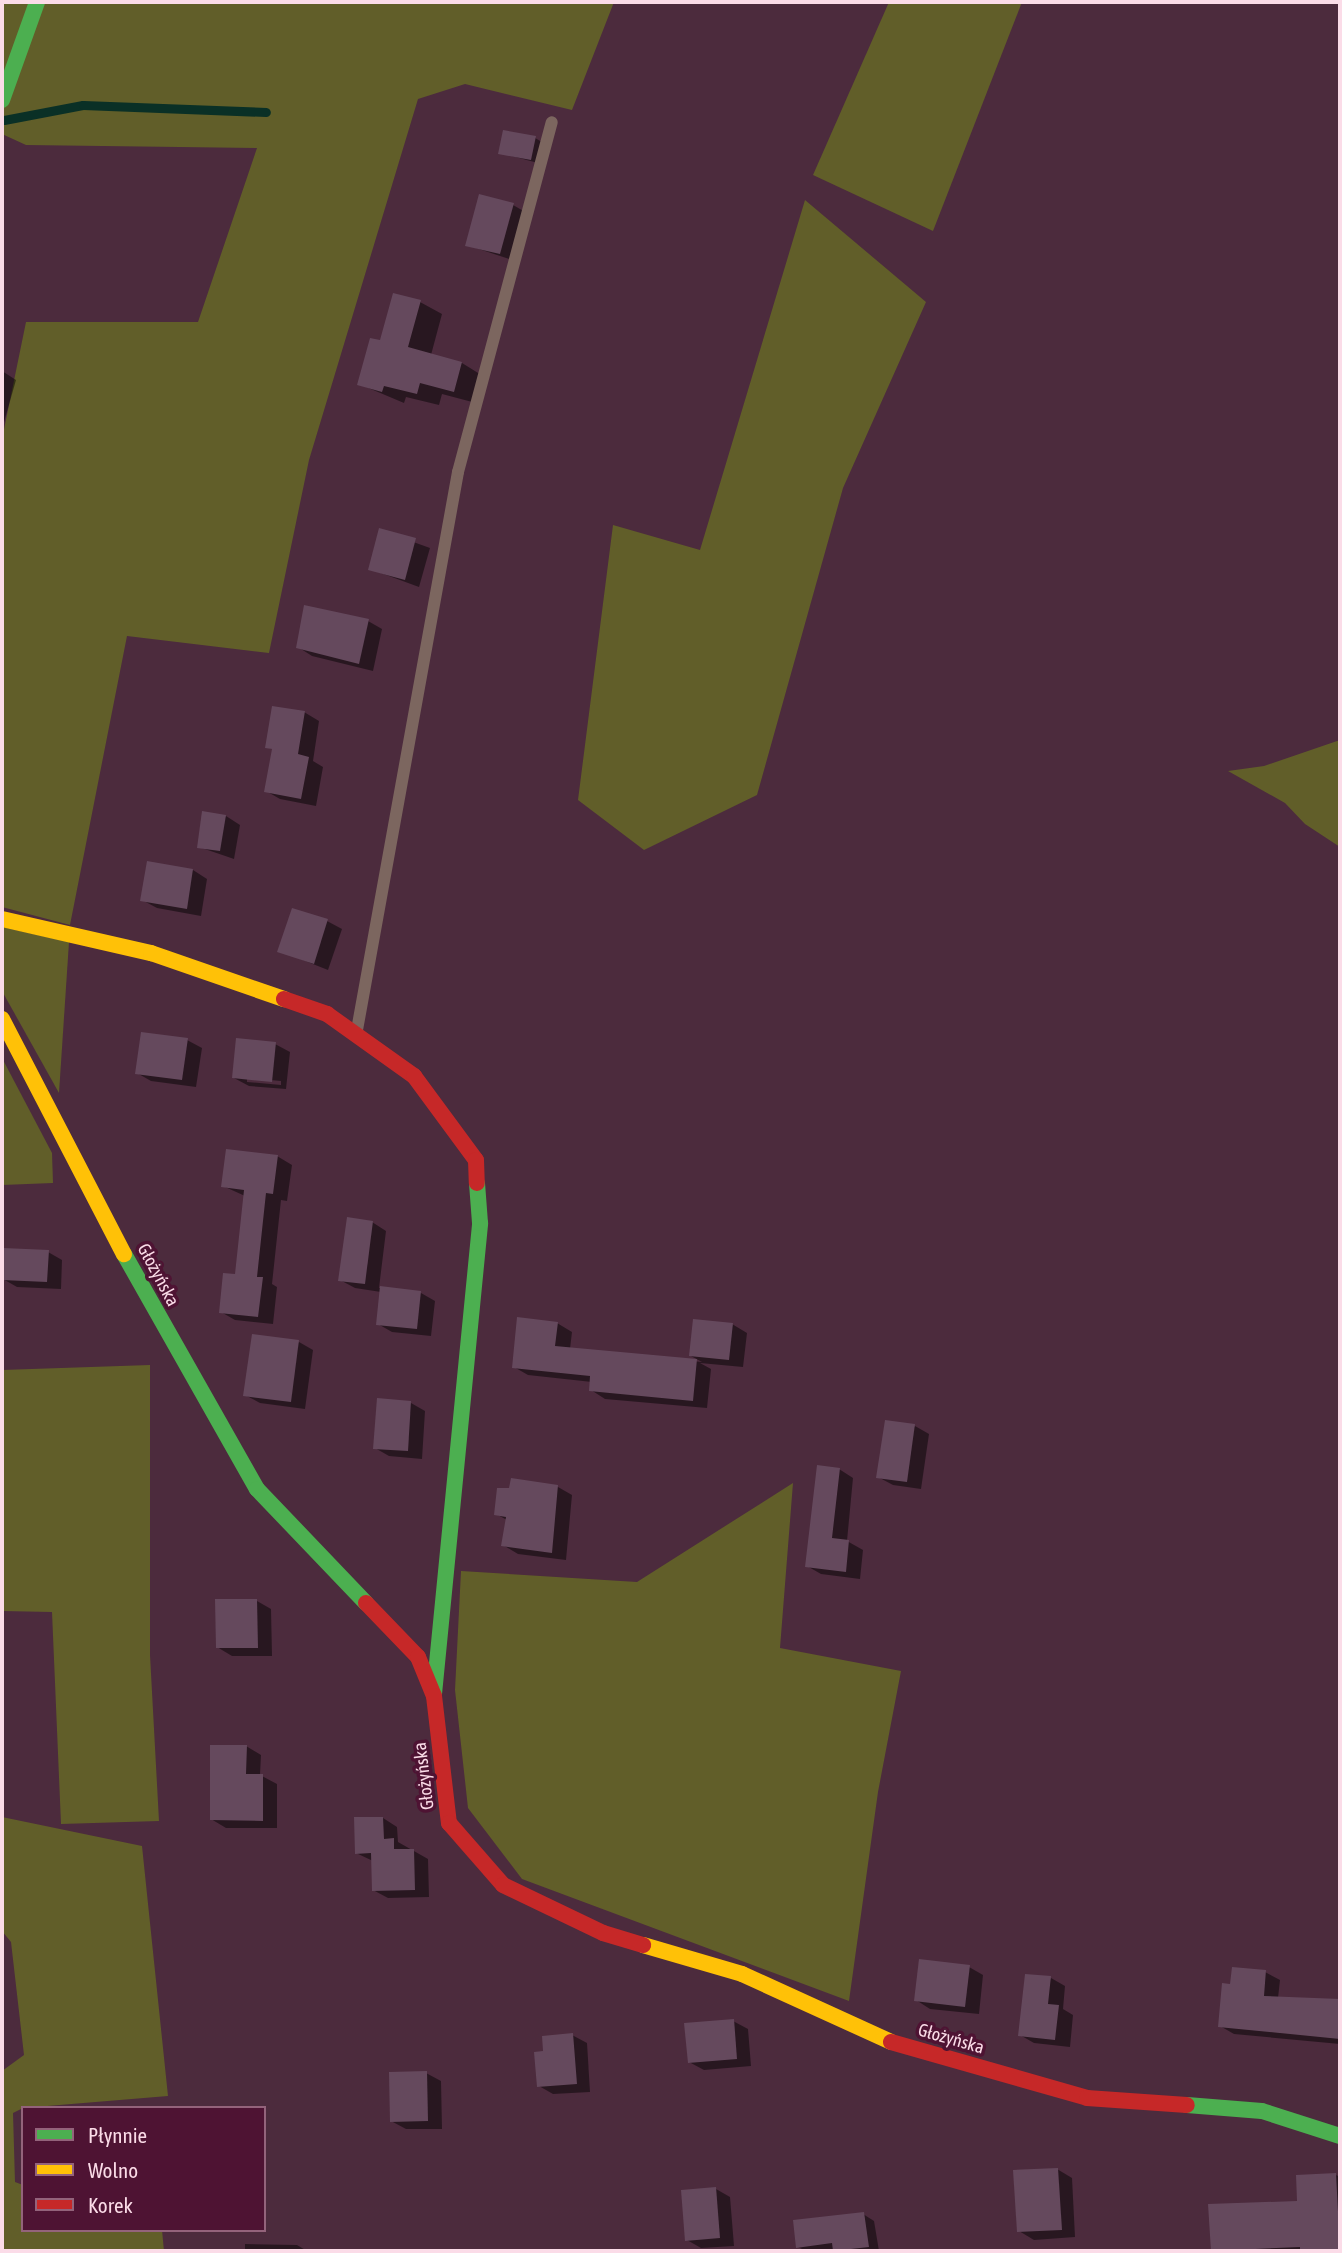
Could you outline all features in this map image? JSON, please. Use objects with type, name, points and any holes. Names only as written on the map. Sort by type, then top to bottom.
[{"type":"street","points":[[2,100],[37,2]]},
{"type":"street","points":[[2,919],[150,953],[327,1014],[414,1076],[476,1160],[480,1223],[434,1696]]},
{"type":"street","name":"Głożyńska","points":[[2,1019],[156,1313],[257,1489],[418,1657],[434,1696],[449,1823],[503,1885],[603,1933],[742,1974],[887,2041],[1087,2098],[1262,2111],[1340,2136]]},
{"type":"lane","points":[[356,1034],[458,472],[552,122]]},
{"type":"shaded area","points":[[2,2],[614,2],[572,110],[465,84],[418,99],[309,460],[269,653],[127,636],[70,925],[2,907],[2,439],[26,322],[198,322],[257,148],[26,145],[2,134]]},
{"type":"shaded area","points":[[889,2],[1022,2],[933,231],[813,175]]},
{"type":"shaded area","points":[[805,200],[926,302],[843,488],[757,795],[644,850],[578,800],[613,525],[700,550]]},
{"type":"shaded area","points":[[1340,740],[1340,847],[1305,824],[1285,803],[1228,771],[1264,766]]},
{"type":"shaded area","points":[[2,927],[69,942],[59,1093],[2,991]]},
{"type":"shaded area","points":[[2,1058],[52,1153],[53,1183],[2,1185]]},
{"type":"shaded area","points":[[150,1365],[150,1655],[159,1821],[61,1824],[52,1612],[2,1611],[2,1370]]},
{"type":"shaded area","points":[[793,1483],[780,1648],[901,1671],[878,1792],[849,2001],[522,1879],[468,1808],[455,1690],[461,1571],[637,1582]]},
{"type":"shaded area","points":[[2,1817],[142,1846],[168,2096],[21,2106],[21,2109],[13,2113],[15,2182],[21,2184],[21,2232],[162,2232],[164,2251],[2,2251],[2,2071],[24,2055],[11,1942],[2,1931]]},
{"type":"building","points":[[503,130],[536,136],[531,160],[498,154]]},
{"type":"building","points":[[479,194],[514,203],[500,254],[465,246]]},
{"type":"building","points":[[393,293],[421,300],[408,347],[462,362],[454,392],[420,383],[417,394],[384,386],[382,392],[357,385],[370,338],[380,340]]},
{"type":"building","points":[[379,528],[416,538],[405,580],[368,570]]},
{"type":"building","points":[[304,605],[369,619],[359,664],[296,648]]},
{"type":"building","points":[[272,706],[305,711],[298,754],[309,757],[301,799],[264,792],[272,749],[265,748]]},
{"type":"building","points":[[202,811],[226,815],[220,851],[197,848]]},
{"type":"building","points":[[147,861],[193,869],[187,909],[140,901]]},
{"type":"building","points":[[292,908],[328,919],[314,964],[277,952]]},
{"type":"building","points":[[141,1032],[188,1038],[182,1080],[135,1074]]},
{"type":"building","points":[[236,1038],[276,1042],[272,1082],[232,1078]]},
{"type":"building","points":[[226,1149],[278,1155],[273,1194],[266,1193],[257,1277],[263,1277],[258,1317],[219,1313],[223,1273],[235,1274],[244,1190],[221,1187]]},
{"type":"building","points":[[347,1217],[373,1221],[365,1284],[338,1281]]},
{"type":"building","points":[[3,1248],[49,1250],[47,1282],[2,1280]]},
{"type":"building","points":[[380,1286],[421,1291],[417,1329],[376,1325]]},
{"type":"building","points":[[517,1317],[558,1322],[555,1346],[697,1359],[693,1401],[589,1391],[590,1376],[512,1368]]},
{"type":"building","points":[[693,1319],[733,1323],[729,1360],[689,1356]]},
{"type":"building","points":[[252,1334],[299,1340],[291,1402],[243,1396]]},
{"type":"building","points":[[377,1398],[411,1401],[408,1451],[373,1449]]},
{"type":"building","points":[[885,1420],[915,1424],[907,1482],[876,1478]]},
{"type":"building","points":[[817,1465],[840,1468],[832,1538],[849,1540],[846,1572],[805,1567]]},
{"type":"building","points":[[511,1478],[558,1485],[552,1553],[501,1546],[506,1517],[494,1515],[497,1488],[509,1488]]},
{"type":"building","points":[[215,1599],[257,1599],[258,1648],[216,1648]]},
{"type":"building","points":[[210,1745],[247,1745],[246,1774],[263,1774],[263,1821],[210,1820]]},
{"type":"building","points":[[354,1817],[383,1817],[384,1839],[394,1838],[394,1849],[414,1849],[415,1890],[372,1891],[371,1853],[355,1854]]},
{"type":"building","points":[[919,1959],[970,1965],[965,2007],[914,2001]]},
{"type":"building","points":[[1232,1967],[1266,1970],[1264,1996],[1340,1999],[1340,2039],[1218,2027],[1222,1983],[1230,1984]]},
{"type":"building","points":[[1025,1974],[1051,1976],[1048,2004],[1059,2005],[1055,2040],[1018,2036]]},
{"type":"building","points":[[734,2019],[737,2059],[688,2063],[684,2023]]},
{"type":"building","points":[[573,2033],[577,2084],[537,2087],[534,2052],[543,2051],[542,2036]]},
{"type":"building","points":[[427,2071],[428,2121],[390,2122],[389,2072]]},
{"type":"building","points":[[1058,2168],[1062,2230],[1017,2232],[1013,2170]]},
{"type":"building","points":[[1336,2173],[1340,2251],[1300,2251],[1300,2247],[1211,2251],[1208,2204],[1297,2201],[1296,2175]]},
{"type":"building","points":[[716,2187],[720,2238],[685,2241],[681,2190]]},
{"type":"building","points":[[864,2212],[869,2247],[833,2251],[832,2243],[796,2248],[793,2220]]},
{"type":"waterway","points":[[4,120],[83,105],[266,112]]},
{"type":"traffic: fast","points":[[2,100],[37,2]]},
{"type":"traffic: fast","points":[[434,1694],[480,1223],[477,1183]]},
{"type":"traffic: fast","points":[[124,1254],[257,1489],[366,1603]]},
{"type":"traffic: fast","points":[[1187,2105],[1262,2111],[1340,2136]]},
{"type":"traffic: slow","points":[[2,919],[151,953],[284,999]]},
{"type":"traffic: slow","points":[[2,1019],[124,1254]]},
{"type":"traffic: slow","points":[[643,1945],[742,1974],[891,2042]]},
{"type":"traffic: jam","points":[[284,999],[327,1014],[414,1076],[476,1160],[477,1183]]},
{"type":"traffic: jam","points":[[366,1603],[418,1657],[434,1696],[449,1823],[503,1885],[603,1933],[643,1945]]},
{"type":"traffic: jam","points":[[891,2042],[1087,2098],[1187,2105]]}]
